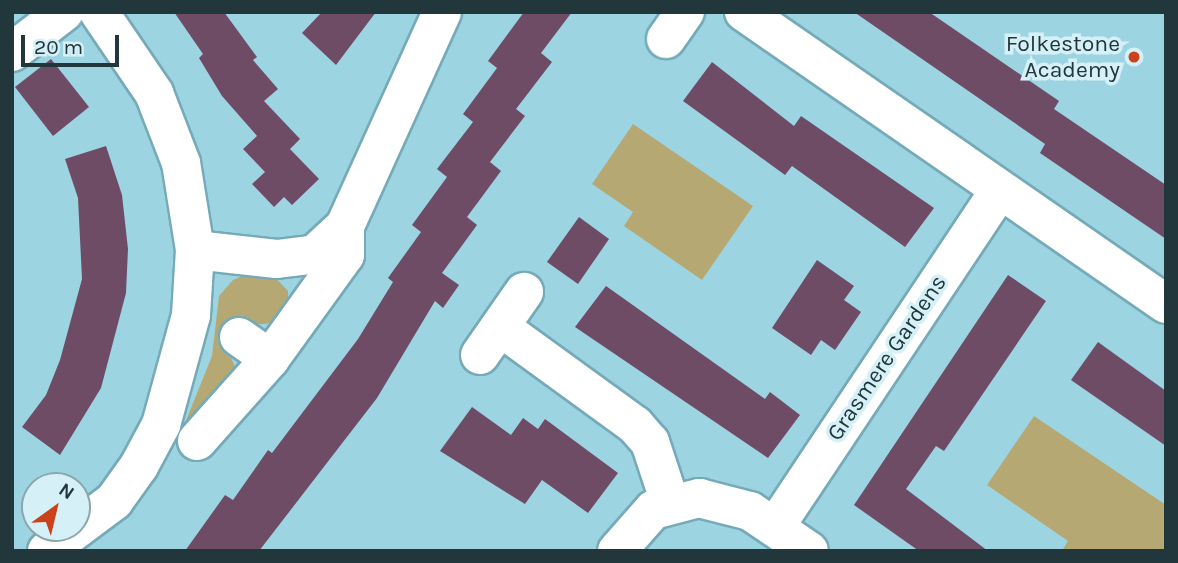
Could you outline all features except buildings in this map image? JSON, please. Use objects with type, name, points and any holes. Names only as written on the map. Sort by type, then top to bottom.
[{"type":"street","points":[[12,52],[64,12]]},
{"type":"street","points":[[56,545],[114,501],[161,425],[191,315],[195,250],[191,201],[163,110],[99,12]]},
{"type":"street","points":[[195,250],[277,259],[315,254],[345,226],[442,12]]},
{"type":"street","points":[[744,12],[1166,304]]},
{"type":"street","name":"Grasmere Gardens","points":[[775,527],[1000,190]]},
{"type":"street","points":[[197,441],[270,359],[345,255],[345,226]]},
{"type":"street","points":[[524,292],[490,341],[635,425],[650,442],[670,503]]},
{"type":"street","points":[[239,337],[270,359]]},
{"type":"street","points":[[617,551],[638,522],[670,503],[715,499],[775,527],[808,551]]},
{"type":"shaded area","points":[[633,124],[753,206],[702,280],[624,226],[633,212],[592,184]]},
{"type":"shaded area","points":[[251,272],[271,273],[288,291],[288,306],[277,323],[246,325],[222,338],[237,371],[181,433],[212,356],[219,296],[233,280]]},
{"type":"shaded area","points":[[1034,416],[1166,505],[1166,551],[1062,551],[1068,541],[987,485]]},
{"type":"place","name":"Folkestone Academy","points":[[1134,57]]}]
